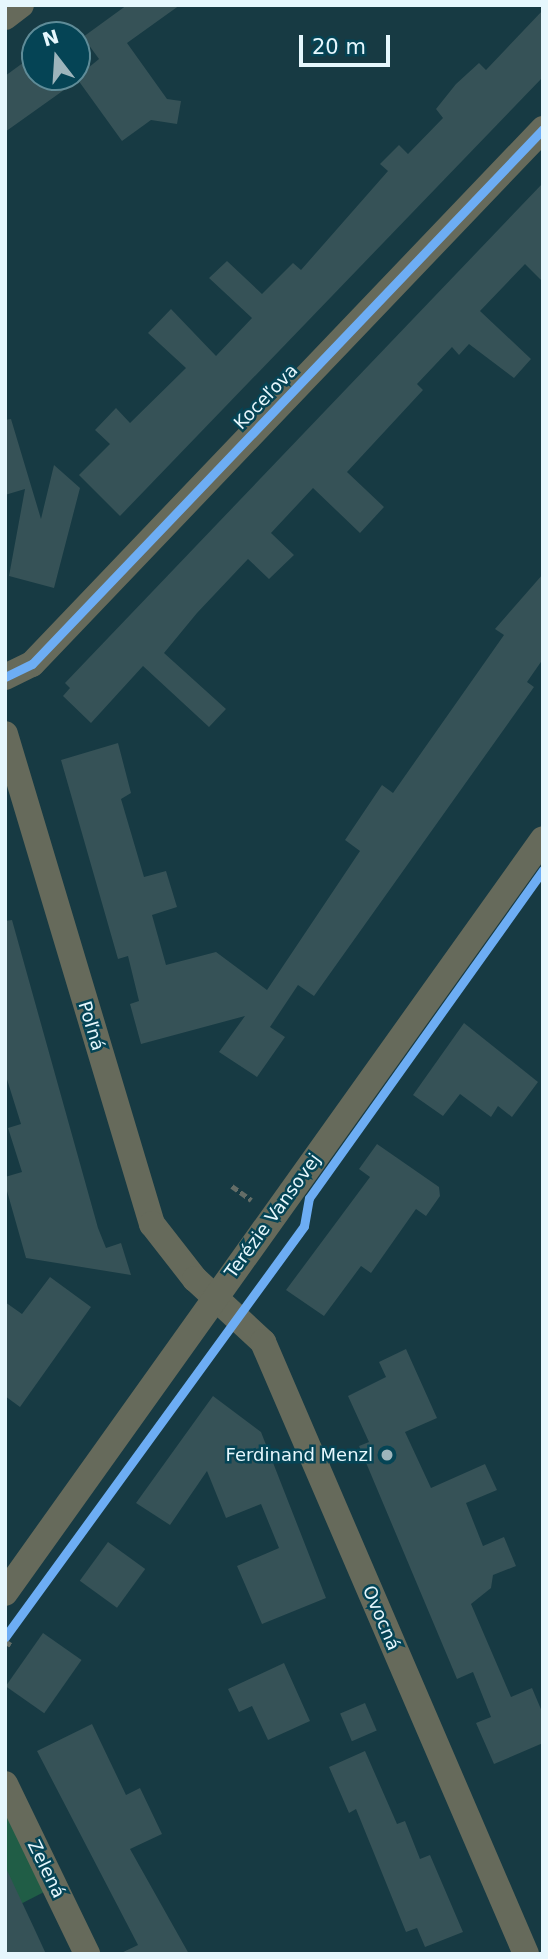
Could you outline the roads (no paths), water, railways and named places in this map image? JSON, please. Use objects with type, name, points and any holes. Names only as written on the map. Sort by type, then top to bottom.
[{"type":"street","points":[[5,17],[21,5]]},
{"type":"street","name":"Koceľova","points":[[5,677],[32,664],[543,130]]},
{"type":"street","name":"Poľná","points":[[5,734],[152,1224],[215,1297]]},
{"type":"street","name":"Terézie Vansovej","points":[[5,1593],[215,1297],[538,858]]},
{"type":"street","name":"Ovocná","points":[[215,1297],[263,1342],[526,1954]]},
{"type":"street","name":"Zelená","points":[[5,1784],[88,1954]]},
{"type":"place","name":"Ferdinand Menzl","points":[[387,1455]]}]
